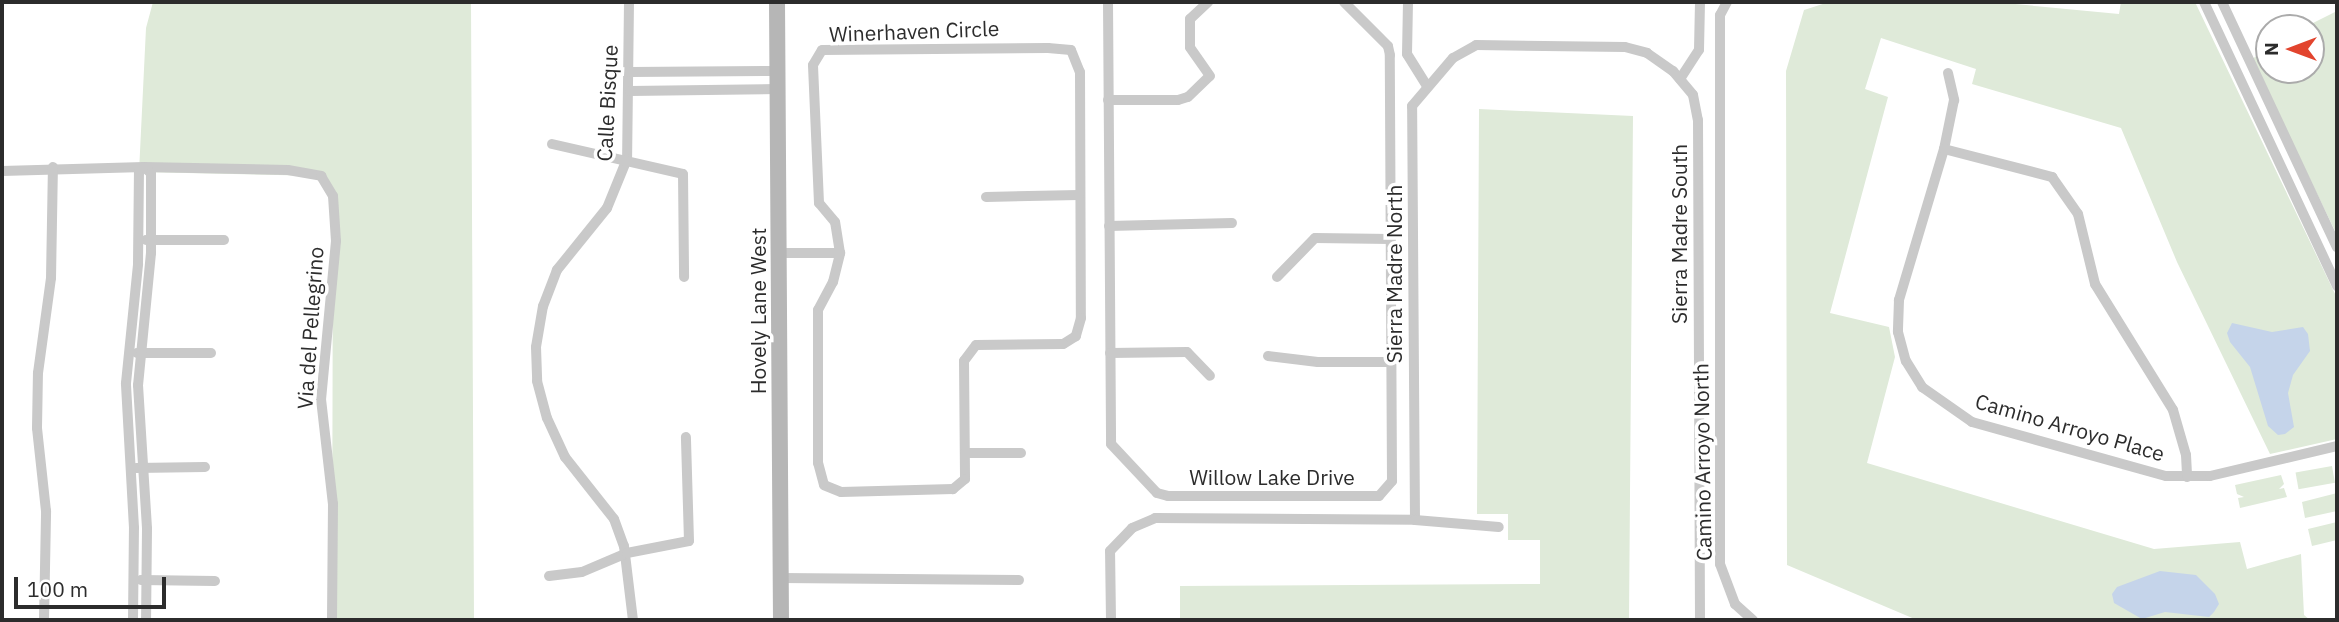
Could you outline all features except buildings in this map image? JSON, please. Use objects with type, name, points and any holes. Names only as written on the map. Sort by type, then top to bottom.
[{"type":"street","name":"Calle Bisque","points":[[629,2],[627,159],[607,208],[557,270],[543,306],[536,347],[537,382],[547,418],[565,457],[614,519],[627,553],[633,620]]},
{"type":"street","name":"Hovely Lane West","points":[[777,2],[781,620]]},
{"type":"street","name":"Willow Lake Drive","points":[[1108,2],[1111,444],[1157,493],[1168,496],[1379,496],[1392,481],[1390,55],[1388,46],[1344,2]]},
{"type":"street","points":[[1108,100],[1178,100],[1188,97],[1210,76],[1190,47],[1190,19],[1208,2]]},
{"type":"street","points":[[1408,2],[1407,54],[1427,86]]},
{"type":"street","points":[[1680,79],[1699,50],[1700,2]]},
{"type":"street","name":"Camino Arroyo North","points":[[1727,2],[1720,28],[1720,564],[1735,604],[1753,620]]},
{"type":"street","points":[[2204,2],[2337,286]]},
{"type":"street","points":[[2222,2],[2337,247]]},
{"type":"street","name":"Sierra Madre South","points":[[1465,49],[1485,45],[1625,47],[1647,53],[1680,79],[1693,95],[1698,120],[1700,620]]},
{"type":"street","name":"Sierra Madre North","points":[[1415,520],[1412,106],[1427,86],[1465,49]]},
{"type":"street","name":"Winerhaven Circle","points":[[840,253],[835,222],[819,202],[815,170],[813,65],[822,50],[1071,50],[1080,72],[1079,195]]},
{"type":"street","points":[[630,72],[777,71]]},
{"type":"street","points":[[680,72],[680,90]]},
{"type":"street","name":"Camino Arroyo Place","points":[[1948,73],[1954,100],[1944,149],[1899,300],[1900,341],[1906,361],[1922,387],[1972,422],[2146,472],[2187,477],[2337,446]]},
{"type":"street","points":[[629,91],[778,89]]},
{"type":"street","points":[[552,144],[627,159],[683,174],[684,277]]},
{"type":"street","points":[[1944,149],[2052,177],[2078,214],[2095,284],[2174,410],[2186,455],[2187,477]]},
{"type":"street","points":[[44,620],[46,512],[37,428],[38,373],[51,278],[52,167]]},
{"type":"street","name":"Via del Pellegrino","points":[[2,171],[52,167],[144,167],[288,170],[321,176],[333,196],[332,323],[321,399],[333,504],[332,620]]},
{"type":"street","points":[[133,620],[134,580],[125,383],[137,353],[151,240],[151,173],[144,167],[139,172],[137,353],[147,580],[146,620]]},
{"type":"street","points":[[779,253],[840,253],[833,282],[818,310],[818,463],[824,485],[841,492],[953,489],[965,479],[964,361],[976,345],[1063,344],[1076,336],[1081,317],[1079,195],[986,197]]},
{"type":"street","points":[[1109,226],[1232,223]]},
{"type":"street","points":[[1277,277],[1315,238],[1391,239]]},
{"type":"street","points":[[139,240],[224,240]]},
{"type":"street","points":[[1110,353],[1186,352],[1210,376]]},
{"type":"street","points":[[137,353],[211,353]]},
{"type":"street","points":[[1268,355],[1318,362],[1392,362]]},
{"type":"street","points":[[549,576],[582,572],[627,553],[689,541],[686,437]]},
{"type":"street","points":[[965,453],[1021,453]]},
{"type":"street","points":[[129,468],[205,467]]},
{"type":"street","points":[[1111,620],[1111,551],[1132,528],[1155,518],[1415,520],[1499,527]]},
{"type":"street","points":[[781,578],[1019,580]]},
{"type":"street","points":[[134,580],[215,581]]},
{"type":"green space","points":[[153,2],[471,2],[474,620],[332,620],[333,196],[322,176],[139,172],[146,28]]},
{"type":"green space","points":[[1829,2],[1994,2],[2119,14],[2121,2],[2195,2],[2337,298],[2337,439],[2270,454],[2177,262],[2121,128],[1972,84],[1976,69],[1881,38],[1865,89],[1888,97],[1830,313],[1889,327],[1895,357],[1867,463],[2154,549],[2240,542],[2247,569],[2301,554],[2304,615],[2310,620],[1917,620],[1787,565],[1786,71],[1804,10]]},
{"type":"green space","points":[[2337,11],[2337,235],[2264,84],[2325,84],[2325,17]]},
{"type":"green space","points":[[1479,109],[1633,116],[1629,620],[1180,620],[1180,586],[1540,584],[1540,540],[1508,540],[1508,514],[1477,514]]},
{"type":"green space","points":[[2332,466],[2335,483],[2299,489],[2296,472]]},
{"type":"green space","points":[[2281,475],[2284,484],[2279,489],[2284,488],[2287,497],[2240,508],[2238,498],[2244,497],[2237,494],[2235,485]]},
{"type":"green space","points":[[2337,493],[2337,511],[2305,518],[2302,502]]},
{"type":"green space","points":[[2337,522],[2337,540],[2312,546],[2308,529]]},
{"type":"water","points":[[2232,323],[2272,332],[2303,327],[2308,334],[2310,351],[2293,375],[2288,393],[2294,427],[2285,434],[2278,435],[2268,426],[2250,367],[2230,342],[2227,333]]},
{"type":"water","points":[[2160,571],[2196,575],[2215,594],[2219,604],[2214,612],[2209,617],[2165,612],[2142,619],[2114,603],[2112,594],[2117,587]]}]
